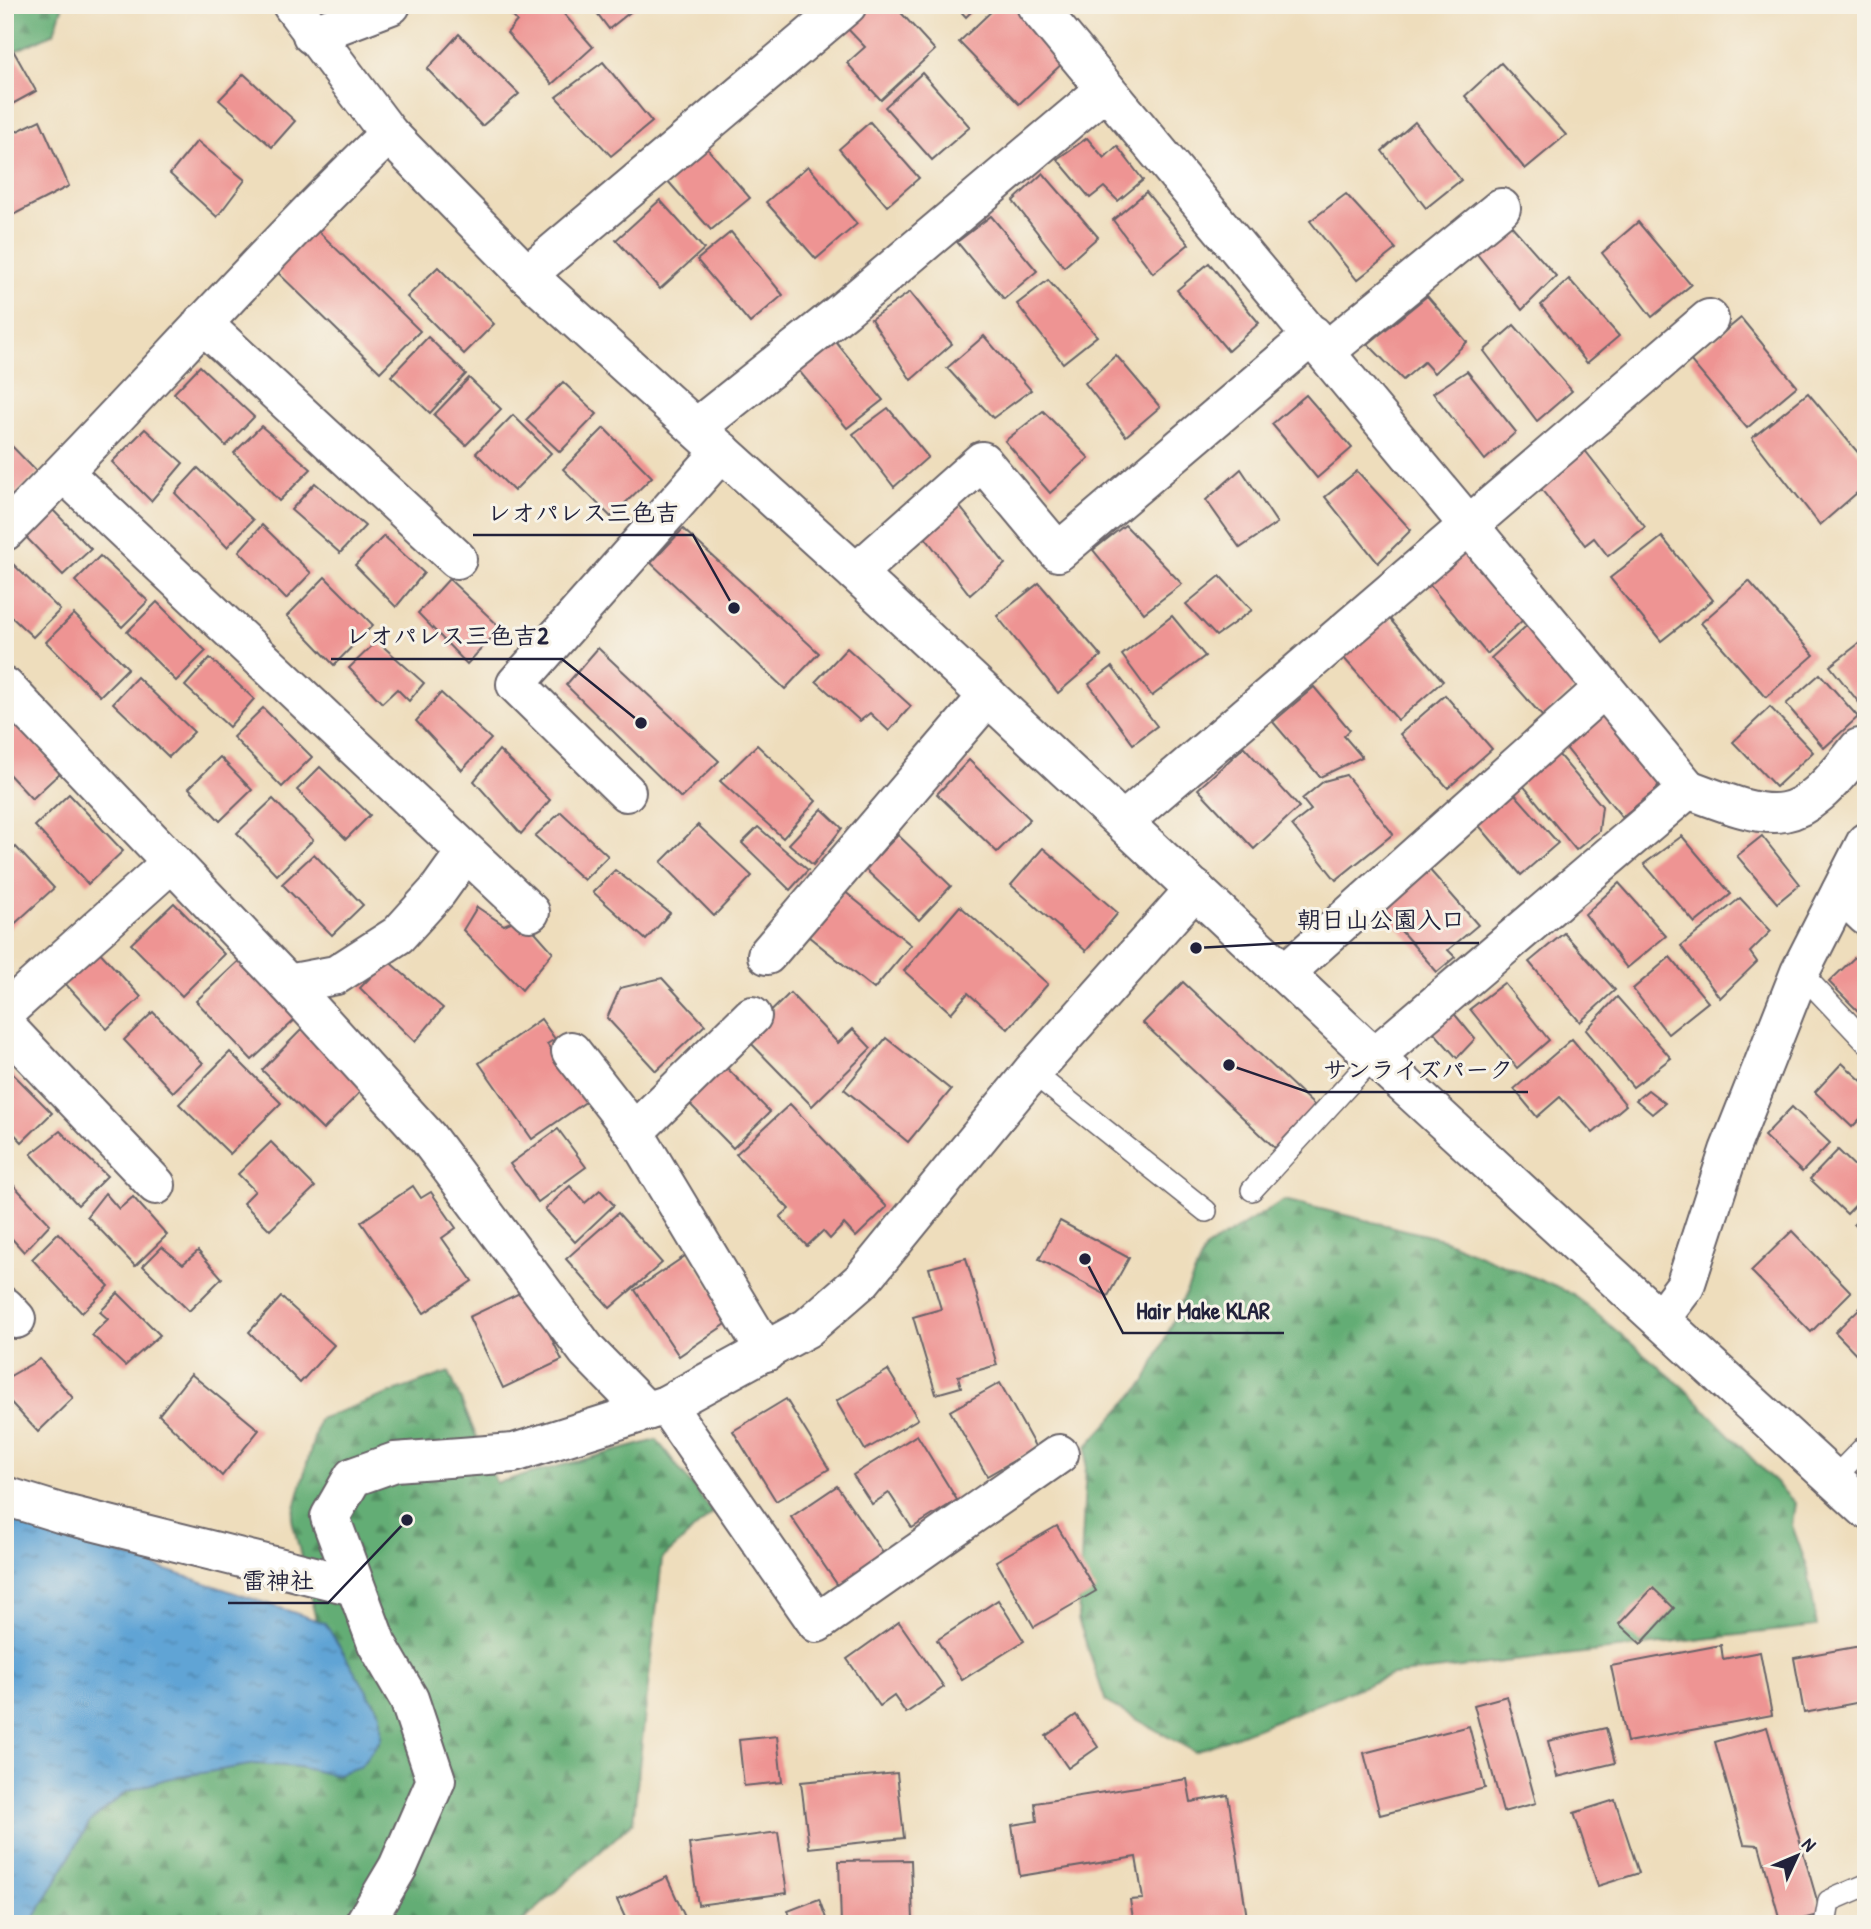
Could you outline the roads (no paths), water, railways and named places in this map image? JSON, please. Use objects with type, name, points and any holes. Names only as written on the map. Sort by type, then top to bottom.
[{"type":"street","points":[[391,5],[302,20],[389,135],[527,275],[856,573],[1374,1057],[1866,1509]]},
{"type":"street","points":[[527,275],[847,5]]},
{"type":"street","points":[[1036,5],[1688,789],[1760,814],[1796,810],[1827,789],[1859,748]]},
{"type":"street","points":[[626,792],[516,684],[709,440],[844,310],[1105,89]]},
{"type":"street","points":[[5,531],[64,473],[202,323],[389,135]]},
{"type":"street","points":[[856,573],[982,461],[1058,552],[1319,344],[1501,208]]},
{"type":"street","points":[[1123,822],[1709,319]]},
{"type":"street","points":[[202,323],[457,559]]},
{"type":"street","points":[[64,473],[530,912]]},
{"type":"street","points":[[1284,973],[1604,688]]},
{"type":"street","points":[[8,695],[288,984],[428,1138],[587,1351],[656,1408],[817,1623],[1059,1454]]},
{"type":"street","points":[[767,955],[988,696]]},
{"type":"street","points":[[1374,1057],[1688,789]]},
{"type":"street","points":[[1660,1319],[1685,1286],[1728,1151],[1800,972],[1853,904],[1866,842]]},
{"type":"street","points":[[288,984],[336,975],[398,935],[437,892],[465,853]]},
{"type":"street","points":[[5,1012],[172,862]]},
{"type":"street","points":[[364,1924],[398,1867],[436,1780],[409,1699],[377,1644],[330,1517],[353,1478],[395,1462],[514,1452],[656,1408],[807,1328],[862,1280],[1032,1072],[1195,889]]},
{"type":"street","points":[[634,1132],[752,1016]]},
{"type":"street","points":[[5,1026],[156,1185]]},
{"type":"street","points":[[571,1051],[634,1132],[766,1352]]},
{"type":"street","points":[[5,1496],[60,1513],[354,1586]]},
{"type":"lane","points":[[1800,972],[1866,1042]]},
{"type":"lane","points":[[1252,1190],[1374,1057]]},
{"type":"lane","points":[[1032,1072],[1206,1211]]},
{"type":"lane","points":[[1833,1479],[1866,1445]]},
{"type":"lane","points":[[1825,1924],[1829,1901],[1866,1885]]},
{"type":"water","points":[[5,1516],[325,1623],[381,1714],[381,1739],[360,1767],[334,1775],[298,1767],[256,1764],[166,1779],[126,1792],[90,1822],[31,1924],[5,1924]]},
{"type":"place","name":"レオパレス三色吉","points":[[734,608]]},
{"type":"place","name":"レオパレス三色吉2","points":[[641,723]]},
{"type":"place","name":"朝日山公園入口","points":[[1196,948]]},
{"type":"place","name":"サンライズパーク","points":[[1229,1065]]},
{"type":"place","name":"Hair Make KLAR","points":[[1085,1259]]},
{"type":"place","name":"雷神社","points":[[407,1520]]}]
